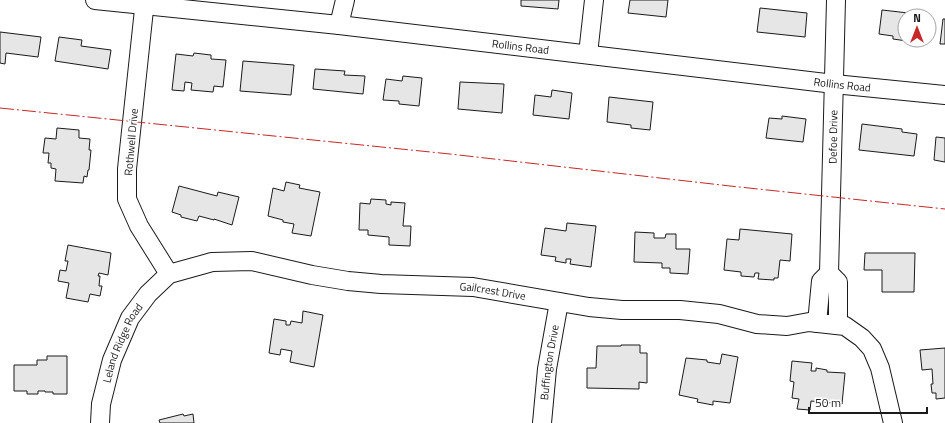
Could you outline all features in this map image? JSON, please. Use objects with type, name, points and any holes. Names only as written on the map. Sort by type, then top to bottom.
[{"type":"street","name":"Rollins Road","points":[[96,0],[145,3],[834,84],[945,95]]},
{"type":"street","points":[[339,25],[345,0]]},
{"type":"street","points":[[588,54],[594,0]]},
{"type":"street","name":"Defoe Drive","points":[[817,323],[821,281],[829,273],[836,0]]},
{"type":"street","name":"Rothwell Drive","points":[[145,3],[127,169],[127,199],[139,226],[169,274]]},
{"type":"street","name":"Gailcrest Drive","points":[[169,274],[212,262],[252,261],[312,275],[348,281],[381,284],[473,287],[559,302],[622,310],[680,310],[719,314],[757,324],[787,326],[809,322],[838,325]]},
{"type":"street","points":[[829,273],[838,282],[838,325],[845,326],[862,338],[872,349],[880,368],[893,423]]},
{"type":"street","name":"Leland Ridge Road","points":[[100,423],[101,404],[112,360],[130,318],[148,294],[169,274]]},
{"type":"street","name":"Buffington Drive","points":[[542,423],[547,369],[559,302]]},
{"type":"building","points":[[521,0],[559,0],[558,9],[521,6]]},
{"type":"building","points":[[630,0],[668,0],[666,17],[628,13]]},
{"type":"building","points":[[760,8],[807,13],[805,37],[757,32]]},
{"type":"building","points":[[882,10],[897,12],[897,40],[893,39],[893,36],[879,34]]},
{"type":"building","points":[[943,19],[945,19],[945,44],[940,44]]},
{"type":"building","points":[[0,32],[41,37],[38,57],[6,53],[5,64],[0,63]]},
{"type":"building","points":[[59,37],[82,40],[81,46],[111,50],[108,69],[55,61]]},
{"type":"building","points":[[194,53],[211,55],[211,59],[226,60],[223,87],[214,86],[213,92],[191,90],[192,83],[185,82],[184,91],[172,90],[176,54],[193,56]]},
{"type":"building","points":[[243,61],[294,65],[291,95],[240,91]]},
{"type":"building","points":[[315,69],[345,71],[344,75],[365,76],[363,94],[313,89]]},
{"type":"building","points":[[403,76],[422,78],[419,106],[399,104],[399,101],[383,100],[386,79],[402,81]]},
{"type":"building","points":[[460,82],[504,84],[502,113],[458,109]]},
{"type":"building","points":[[552,90],[572,93],[569,119],[533,115],[535,95],[551,97]]},
{"type":"building","points":[[609,97],[653,102],[650,130],[631,128],[631,125],[607,122]]},
{"type":"building","points":[[782,116],[806,119],[803,142],[766,138],[769,118],[782,119]]},
{"type":"building","points":[[862,124],[902,129],[902,132],[917,134],[914,156],[859,150]]},
{"type":"building","points":[[57,128],[79,130],[79,138],[90,139],[89,150],[91,150],[89,170],[87,177],[84,176],[83,183],[55,181],[56,169],[51,168],[51,163],[48,163],[49,153],[43,153],[45,138],[56,139]]},
{"type":"building","points":[[936,137],[945,138],[945,162],[934,160]]},
{"type":"building","points":[[286,182],[300,185],[299,188],[320,192],[311,236],[292,233],[294,224],[283,222],[283,220],[268,216],[273,188],[284,191]]},
{"type":"building","points":[[179,186],[217,196],[218,192],[239,197],[232,225],[199,216],[197,221],[181,217],[181,215],[172,212]]},
{"type":"building","points":[[371,199],[386,200],[386,204],[391,205],[391,202],[405,203],[403,226],[411,226],[410,246],[389,245],[389,237],[368,235],[368,230],[359,230],[360,203],[370,204]]},
{"type":"building","points":[[567,223],[596,226],[591,267],[570,264],[571,259],[566,259],[566,263],[555,261],[556,257],[541,255],[545,228],[566,231]]},
{"type":"building","points":[[740,229],[792,234],[790,261],[780,260],[778,278],[774,278],[774,280],[758,279],[759,273],[755,273],[754,277],[741,276],[741,272],[724,270],[727,239],[739,240]]},
{"type":"building","points":[[635,232],[654,233],[654,238],[665,238],[666,234],[676,234],[676,249],[690,249],[688,274],[670,273],[670,268],[662,268],[662,263],[634,262]]},
{"type":"building","points":[[68,245],[111,253],[108,275],[99,273],[98,276],[100,276],[99,286],[102,286],[100,296],[90,294],[88,302],[66,298],[69,283],[58,281],[60,270],[66,271],[68,261],[65,261]]},
{"type":"building","points":[[865,253],[915,253],[914,292],[882,292],[882,270],[864,270]]},
{"type":"building","points":[[303,311],[323,315],[314,367],[290,362],[292,351],[281,349],[280,355],[269,353],[274,319],[286,321],[286,325],[290,325],[291,321],[302,323]]},
{"type":"building","points":[[640,345],[640,353],[647,353],[647,383],[639,382],[639,389],[587,388],[587,368],[596,368],[597,346]]},
{"type":"building","points":[[945,348],[945,398],[936,399],[936,393],[932,393],[932,369],[922,370],[920,350]]},
{"type":"building","points":[[722,354],[738,357],[730,403],[713,401],[713,405],[697,402],[698,399],[679,395],[686,358],[707,360],[707,362],[720,364]]},
{"type":"building","points":[[47,356],[67,356],[67,394],[53,394],[53,392],[38,391],[38,394],[27,394],[27,391],[14,391],[14,365],[37,365],[37,360],[47,360]]},
{"type":"building","points":[[792,361],[812,363],[811,371],[816,371],[816,368],[827,370],[827,372],[845,373],[842,404],[811,401],[810,410],[797,409],[799,399],[792,398],[794,382],[790,381]]},
{"type":"building","points":[[183,414],[184,416],[193,414],[194,423],[160,423],[159,420]]},
{"type":"power","points":[[0,108],[450,154],[945,209]]}]
